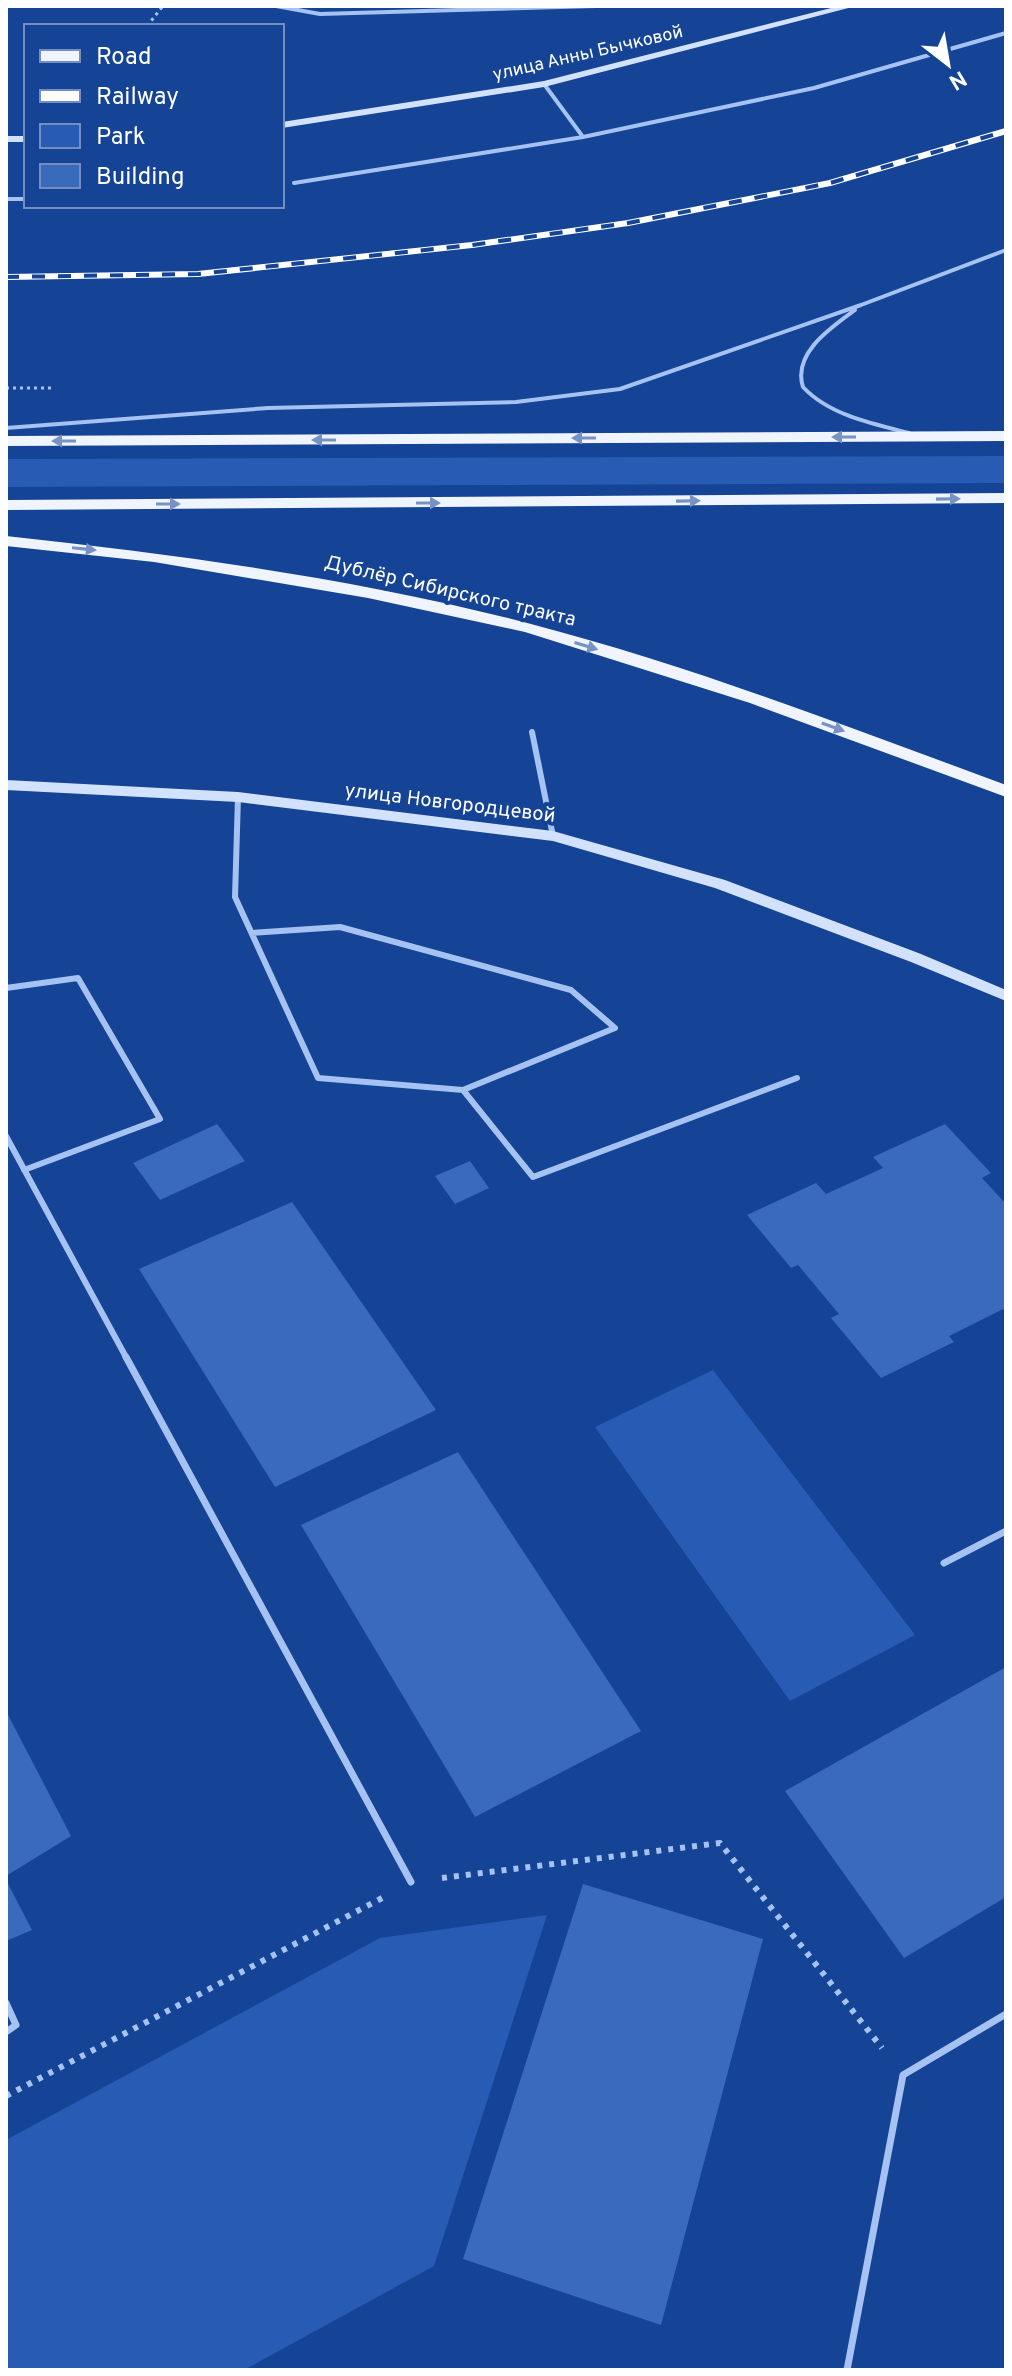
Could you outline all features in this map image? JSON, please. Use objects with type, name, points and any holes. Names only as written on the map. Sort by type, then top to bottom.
[{"type":"main road","points":[[6,441],[1006,436]]},
{"type":"main road","points":[[6,505],[1006,498]]},
{"type":"main road","name":"Дублёр Сибирского тракта","points":[[6,541],[200,564],[368,593],[528,628],[756,699],[1006,791]]},
{"type":"street","name":"улица Анны Бычковой","points":[[284,125],[544,84],[851,6]]},
{"type":"street","name":"улица Новгородцевой","points":[[6,785],[238,797],[553,836],[720,884],[916,958],[1006,996]]},
{"type":"lane","points":[[276,6],[320,14],[596,6]]},
{"type":"lane","points":[[294,183],[583,137],[814,88],[1006,33]]},
{"type":"lane","points":[[544,84],[583,137]]},
{"type":"lane","points":[[6,428],[268,408],[516,402],[620,389],[861,305],[1006,250]]},
{"type":"lane","points":[[861,305],[825,332],[815,345],[800,375],[802,386],[816,400],[862,419],[925,437]]},
{"type":"lane","points":[[532,732],[553,836]]},
{"type":"lane","points":[[238,797],[235,897],[318,1078],[463,1090],[615,1028],[571,990],[340,927],[252,933]]},
{"type":"lane","points":[[6,988],[78,978],[160,1119],[24,1170]]},
{"type":"lane","points":[[463,1090],[533,1177],[797,1078]]},
{"type":"lane","points":[[6,1136],[411,1882]]},
{"type":"lane","points":[[944,1563],[1006,1531]]},
{"type":"lane","points":[[6,2003],[16,2025],[6,2032]]},
{"type":"lane","points":[[847,2370],[903,2075],[1006,2014]]},
{"type":"path","points":[[149,24],[163,6]]},
{"type":"path","points":[[6,2096],[411,1882],[720,1843],[903,2075]]},
{"type":"green space","points":[[1006,456],[1006,483],[6,487],[6,459]]},
{"type":"green space","points":[[713,1370],[915,1635],[790,1701],[595,1427]]},
{"type":"green space","points":[[547,1915],[434,2266],[244,2370],[6,2370],[6,2140],[380,1938]]},
{"type":"building","points":[[217,1124],[245,1161],[160,1200],[133,1163]]},
{"type":"building","points":[[945,1124],[991,1173],[982,1178],[1006,1204],[1006,1312],[1003,1309],[949,1336],[954,1342],[881,1378],[831,1318],[839,1314],[798,1265],[791,1268],[747,1215],[816,1183],[826,1194],[883,1168],[873,1157]]},
{"type":"building","points":[[470,1161],[489,1188],[455,1204],[435,1176]]},
{"type":"building","points":[[292,1202],[436,1410],[275,1487],[139,1269]]},
{"type":"building","points":[[458,1452],[641,1731],[475,1817],[301,1525]]},
{"type":"building","points":[[1006,1667],[1006,1897],[904,1958],[785,1791]]},
{"type":"building","points":[[6,1711],[71,1836],[6,1876]]},
{"type":"building","points":[[6,1880],[32,1930],[6,1941]]},
{"type":"building","points":[[583,1884],[763,1939],[661,2325],[463,2259]]},
{"type":"railway","points":[[6,277],[198,274],[472,245],[628,223],[830,183],[1006,131]]}]
